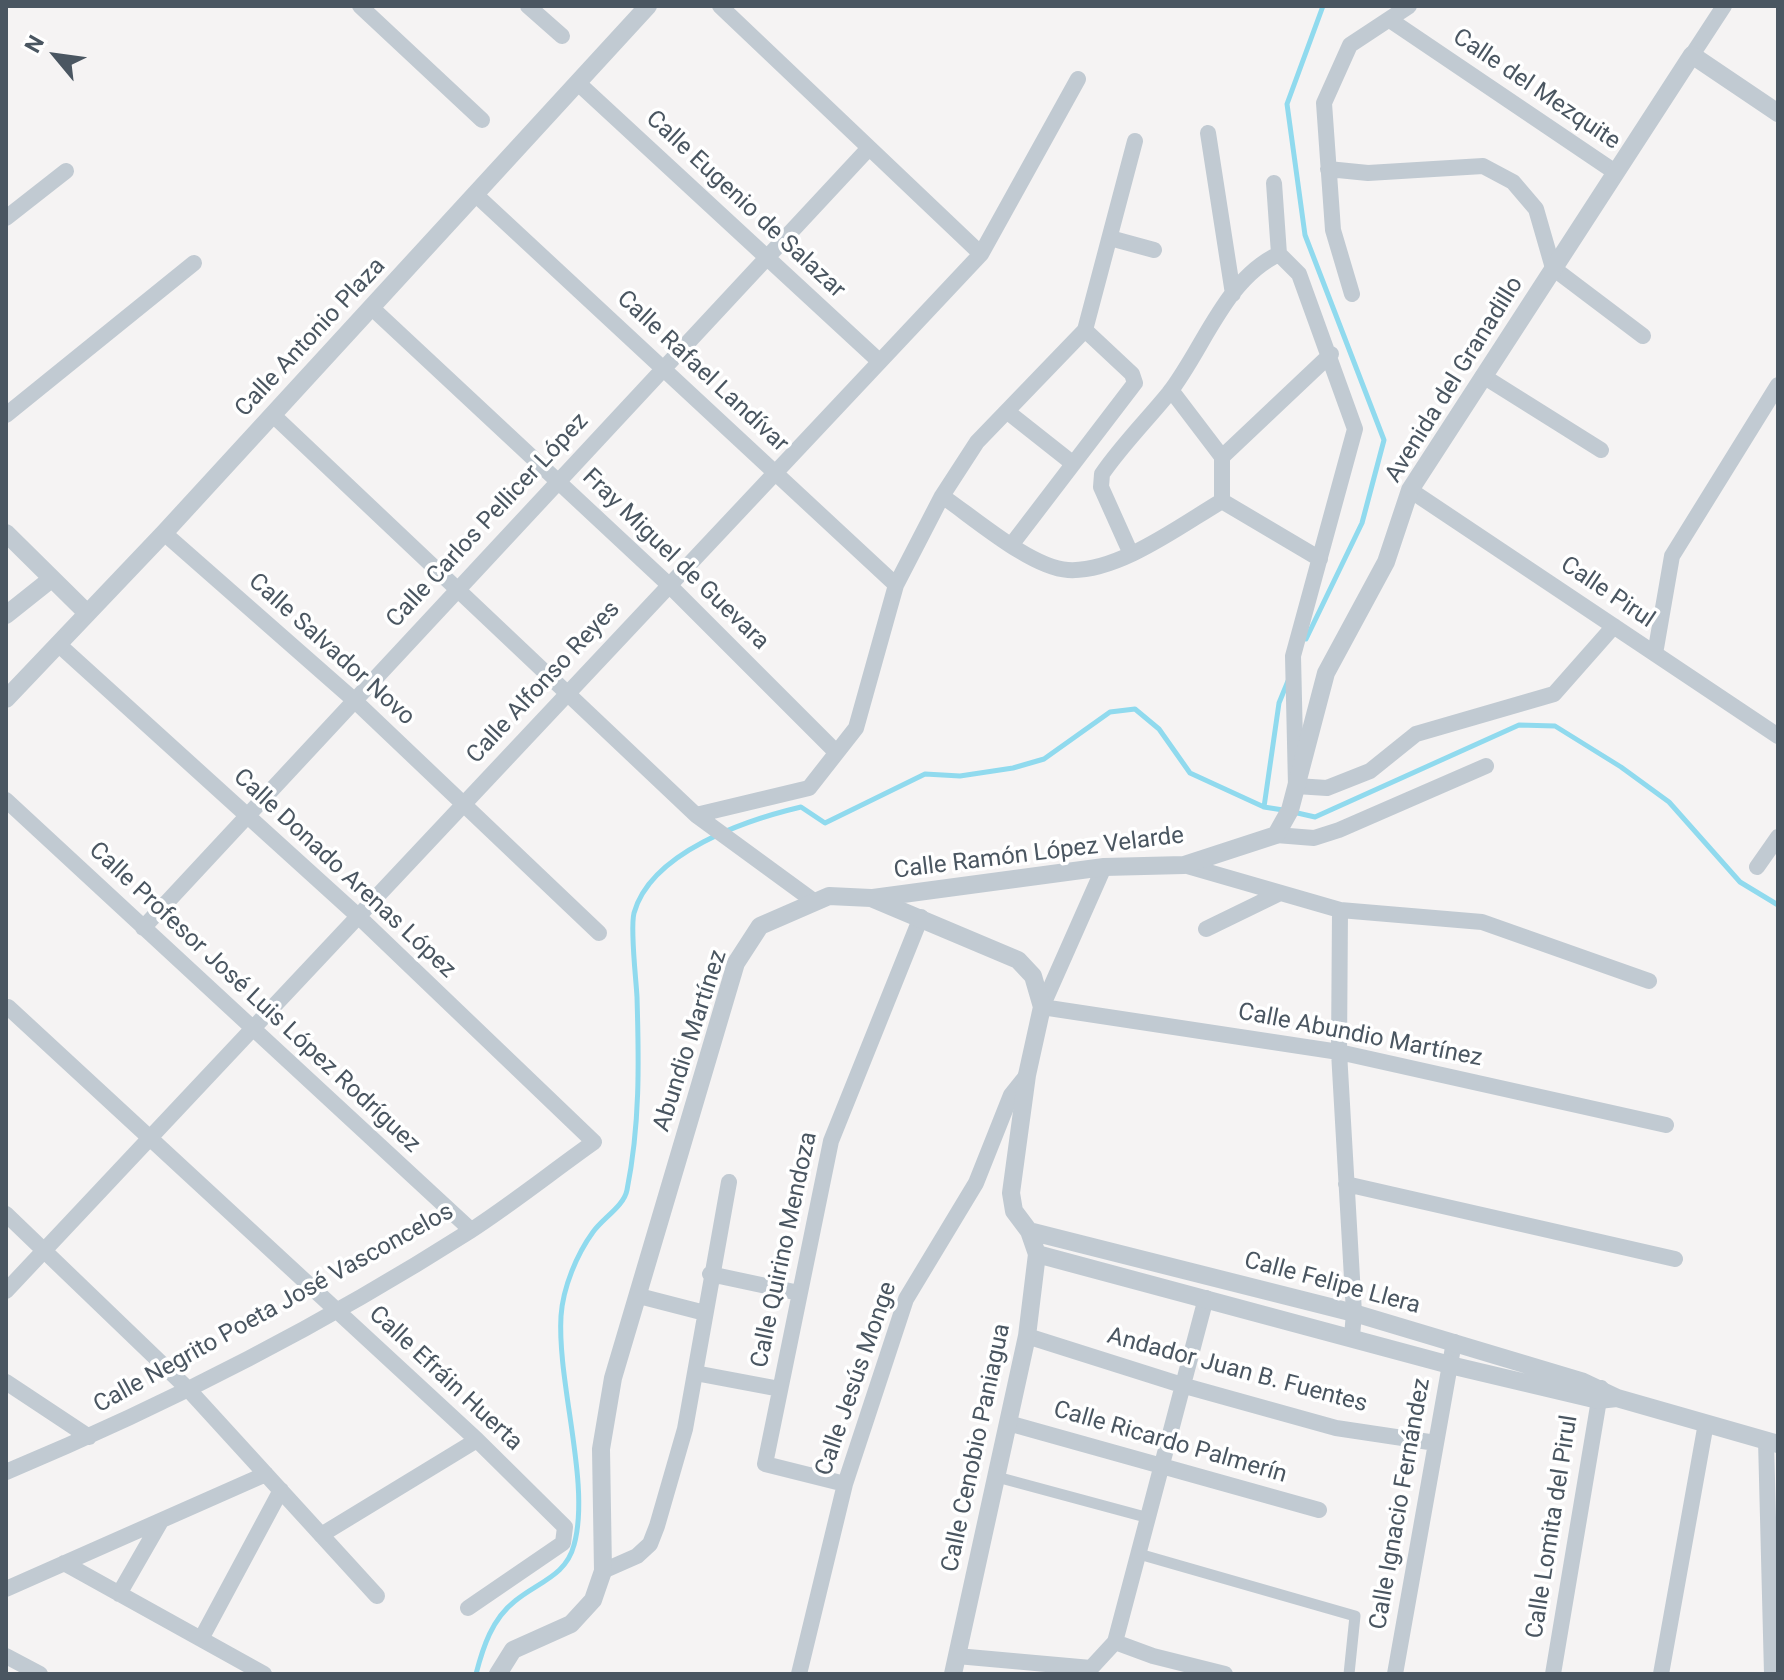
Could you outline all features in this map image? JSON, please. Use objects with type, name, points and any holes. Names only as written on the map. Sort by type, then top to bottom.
[{"type":"street","points":[[360,6],[482,120]]},
{"type":"street","points":[[528,6],[562,36]]},
{"type":"street","name":"Calle Antonio Plaza","points":[[6,699],[164,533],[648,6]]},
{"type":"street","points":[[720,6],[981,254]]},
{"type":"street","points":[[1352,294],[1333,230],[1324,103],[1350,45],[1409,6]]},
{"type":"street","name":"Avenida del Granadillo","points":[[1278,832],[1290,810],[1326,673],[1386,562],[1410,490],[1724,6]]},
{"type":"street","name":"Calle del Mezquite","points":[[1390,20],[1615,172]]},
{"type":"street","points":[[1692,55],[1778,113]]},
{"type":"street","name":"Calle Alfonso Reyes","points":[[6,1291],[981,254],[1078,79]]},
{"type":"street","name":"Calle Eugenio de Salazar","points":[[578,83],[879,361]]},
{"type":"street","points":[[1208,133],[1233,294]]},
{"type":"street","points":[[700,818],[809,788],[856,728],[896,585],[942,496],[977,442],[1009,413],[1085,330],[1135,141]]},
{"type":"street","name":"Calle Carlos Pellicer López","points":[[143,928],[869,148]]},
{"type":"street","points":[[1328,169],[1368,173],[1483,166],[1513,182],[1536,209],[1553,268],[1643,336]]},
{"type":"street","points":[[6,218],[66,171]]},
{"type":"street","points":[[1274,183],[1279,254],[1299,274],[1331,354],[1355,429],[1293,656],[1296,786],[1327,788],[1370,771],[1416,734],[1554,694],[1614,626]]},
{"type":"street","name":"Calle Rafael Landívar","points":[[475,194],[896,585]]},
{"type":"street","points":[[1110,238],[1154,250]]},
{"type":"street","points":[[1131,554],[1101,487],[1102,474],[1171,390],[1233,294],[1261,262],[1279,254]]},
{"type":"street","points":[[6,415],[194,263]]},
{"type":"street","name":"Fray Miguel de Guevara","points":[[372,308],[669,585],[836,752]]},
{"type":"street","points":[[1015,546],[1071,462],[1135,383],[1132,374],[1085,330]]},
{"type":"street","points":[[1222,457],[1331,354]]},
{"type":"street","points":[[1483,376],[1601,450]]},
{"type":"street","points":[[1655,654],[1672,556],[1778,385]]},
{"type":"street","points":[[1171,390],[1222,457],[1222,501]]},
{"type":"street","points":[[1009,413],[1071,462]]},
{"type":"street","points":[[273,415],[700,818],[815,902]]},
{"type":"street","name":"Calle Pirul","points":[[1410,490],[1778,736]]},
{"type":"street","points":[[942,496],[1034,558],[1067,570],[1096,566],[1131,554],[1222,501]]},
{"type":"street","points":[[1222,501],[1320,559]]},
{"type":"street","points":[[6,533],[50,580],[87,613]]},
{"type":"street","name":"Calle Salvador Novo","points":[[164,533],[354,700],[599,933]]},
{"type":"street","points":[[6,615],[50,580]]},
{"type":"street","name":"Calle Donado Arenas López","points":[[58,644],[358,916],[594,1142]]},
{"type":"street","points":[[1278,832],[1314,838],[1486,766]]},
{"type":"street","name":"Calle Profesor José Luis López Rodríguez","points":[[6,800],[471,1230]]},
{"type":"street","name":"Calle Ramón López Velarde","points":[[871,898],[1104,867],[1184,865],[1278,832]]},
{"type":"street","points":[[1757,867],[1778,837]]},
{"type":"street","points":[[1184,865],[1340,910],[1482,922],[1649,981]]},
{"type":"street","points":[[1029,1231],[1014,1211],[1011,1193],[1027,1075],[1042,1007],[1104,867]]},
{"type":"street","points":[[1206,929],[1280,893]]},
{"type":"street","name":"Abundio Martínez","points":[[498,1674],[513,1650],[571,1624],[593,1600],[603,1571],[601,1449],[613,1378],[736,963],[760,926],[829,896],[871,898],[1018,960],[1033,976],[1042,1007]]},
{"type":"street","points":[[1340,910],[1339,1052],[1354,1313],[1352,1336]]},
{"type":"street","name":"Calle Quirino Mendoza","points":[[845,1484],[765,1464],[831,1141],[921,917]]},
{"type":"street","name":"Calle Efráin Huerta","points":[[8,1007],[477,1440],[565,1527],[567,1535],[563,1543],[468,1608]]},
{"type":"street","name":"Calle Abundio Martínez","points":[[1042,1007],[1339,1052],[1666,1125]]},
{"type":"street","name":"Calle Jesús Monge","points":[[799,1674],[845,1484],[906,1299],[976,1183],[1011,1095],[1027,1075]]},
{"type":"street","name":"Calle Negrito Poeta José Vasconcelos","points":[[6,1472],[89,1437],[188,1389],[335,1309],[471,1230],[594,1142]]},
{"type":"street","points":[[603,1571],[637,1556],[650,1544],[685,1429],[710,1274],[729,1182]]},
{"type":"street","points":[[1346,1184],[1675,1259]]},
{"type":"street","points":[[6,1214],[188,1389],[377,1596]]},
{"type":"street","name":"Calle Cenobio Paniagua","points":[[955,1665],[1027,1336],[1037,1254],[1029,1231]]},
{"type":"street","name":"Calle Felipe Llera","points":[[1029,1231],[1354,1313],[1454,1342],[1605,1395],[1772,1442]]},
{"type":"street","name":"Calle Felipe Llera","points":[[1037,1254],[1352,1336],[1450,1365],[1605,1395]]},
{"type":"street","points":[[710,1274],[799,1293]]},
{"type":"street","points":[[639,1296],[705,1313]]},
{"type":"street","points":[[955,1665],[1091,1668],[1115,1642],[1206,1298]]},
{"type":"street","name":"Andador Juan B. Fuentes","points":[[1027,1336],[1185,1386],[1336,1428],[1436,1443]]},
{"type":"street","name":"Calle Ignacio Fernández","points":[[1395,1674],[1454,1342]]},
{"type":"street","points":[[695,1373],[780,1389]]},
{"type":"street","points":[[6,1382],[89,1437]]},
{"type":"street","name":"Calle Lomita del Pirul","points":[[1553,1674],[1605,1395]]},
{"type":"street","name":"Calle Ricardo Palmerín","points":[[1008,1423],[1319,1510]]},
{"type":"street","points":[[1661,1674],[1706,1423]]},
{"type":"street","points":[[321,1535],[477,1440]]},
{"type":"street","points":[[1772,1442],[1772,1674]]},
{"type":"street","points":[[6,1589],[266,1474]]},
{"type":"street","points":[[997,1477],[1149,1518]]},
{"type":"street","points":[[201,1639],[281,1490]]},
{"type":"street","points":[[119,1594],[161,1521]]},
{"type":"street","points":[[1139,1554],[1355,1616],[1349,1674]]},
{"type":"street","points":[[64,1563],[264,1674]]},
{"type":"street","points":[[1115,1642],[1153,1656],[1225,1674]]},
{"type":"street","points":[[6,1656],[40,1674]]},
{"type":"street","points":[[1152,1674],[1153,1656]]},
{"type":"waterway","points":[[1306,639],[1362,523],[1384,440],[1305,235],[1287,104],[1323,6]]},
{"type":"waterway","points":[[1264,807],[1279,703],[1288,681]]},
{"type":"waterway","points":[[476,1674],[485,1644],[500,1616],[515,1601],[558,1571],[574,1545],[579,1493],[561,1343],[562,1305],[572,1271],[587,1241],[622,1201],[627,1190],[638,1094],[633,920],[644,891],[660,873],[703,842],[754,820],[801,807],[825,823],[925,774],[960,776],[1013,768],[1044,759],[1110,712],[1135,709],[1159,729],[1190,773],[1264,807],[1283,810]]},
{"type":"waterway","points":[[1293,812],[1315,817],[1519,725],[1555,726],[1621,767],[1669,802],[1740,882],[1778,905]]}]
